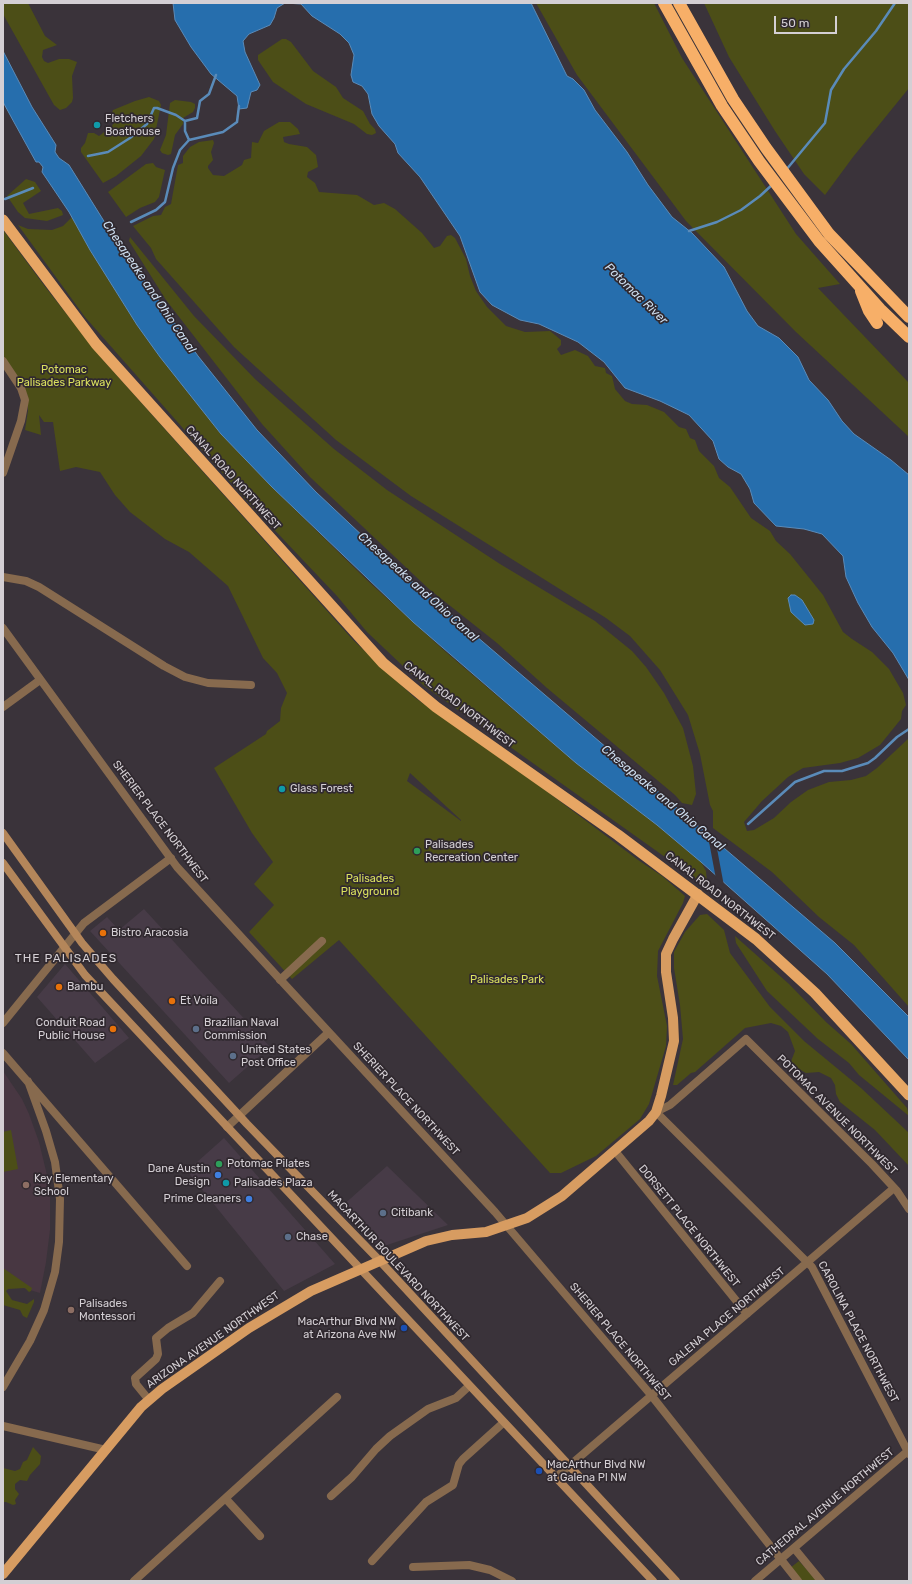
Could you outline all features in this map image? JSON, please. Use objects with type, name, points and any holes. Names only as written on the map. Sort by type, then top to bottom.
[{"type":"highway","points":[[664,3],[722,106],[759,161],[824,237],[909,317]]},
{"type":"highway","points":[[679,3],[733,100],[824,237],[857,283],[909,337]]},
{"type":"highway","name":"CANAL ROAD NORTHWEST","points":[[3,220],[96,344],[383,663],[442,711],[612,831],[698,894],[756,939],[792,971],[837,1016],[909,1095]]},
{"type":"highway","points":[[857,283],[869,311],[877,323]]},
{"type":"main road","name":"MACARTHUR BOULEVARD NORTHWEST","points":[[3,833],[75,933],[113,980],[239,1115],[379,1260],[676,1581]]},
{"type":"main road","points":[[3,862],[85,975],[503,1423],[653,1581]]},
{"type":"main road","name":"ARIZONA AVENUE NORTHWEST","points":[[3,1574],[136,1412],[149,1400],[273,1312],[310,1291],[379,1260],[431,1240],[452,1235],[482,1233],[508,1226],[527,1218],[549,1206],[650,1120],[656,1112],[674,1041],[673,1018],[666,978],[665,960],[670,944],[698,894]]},
{"type":"street","points":[[3,361],[21,388],[25,400],[21,421],[3,473]]},
{"type":"street","points":[[3,577],[26,581],[44,590],[164,666],[185,677],[208,683],[251,685]]},
{"type":"street","name":"SHERIER PLACE NORTHWEST","points":[[3,628],[171,858],[202,896],[508,1226],[651,1395],[798,1581]]},
{"type":"street","points":[[3,707],[40,680]]},
{"type":"street","points":[[3,1023],[84,922],[171,858]]},
{"type":"street","points":[[280,980],[322,941]]},
{"type":"street","points":[[227,1127],[328,1033]]},
{"type":"street","name":"ARIZONA AVENUE NORTHWEST","points":[[656,1112],[670,1105],[746,1039]]},
{"type":"street","name":"POTOMAC AVENUE NORTHWEST","points":[[746,1039],[894,1188],[909,1209]]},
{"type":"street","points":[[3,1053],[187,1266]]},
{"type":"street","points":[[3,1388],[30,1341],[44,1310],[55,1272],[59,1242],[60,1199],[56,1167],[48,1135],[28,1081]]},
{"type":"street","name":"CAROLINA PLACE NORTHWEST","points":[[656,1112],[808,1262],[815,1272],[908,1452]]},
{"type":"street","name":"DORSETT PLACE NORTHWEST","points":[[615,1151],[747,1314]]},
{"type":"street","name":"GALENA PLACE NORTHWEST","points":[[555,1478],[894,1188]]},
{"type":"street","points":[[149,1400],[135,1382],[137,1376],[157,1357],[156,1338],[168,1328],[193,1313],[220,1281]]},
{"type":"street","points":[[331,1496],[352,1477],[379,1446],[390,1436],[428,1409],[456,1398],[469,1386]]},
{"type":"street","points":[[134,1581],[337,1397]]},
{"type":"street","points":[[372,1561],[426,1502],[453,1485],[459,1464],[463,1459],[503,1423]]},
{"type":"street","points":[[3,1426],[106,1450]]},
{"type":"street","name":"CATHEDRAL AVENUE NORTHWEST","points":[[755,1581],[908,1452]]},
{"type":"street","points":[[226,1499],[260,1536]]},
{"type":"street","points":[[794,1548],[821,1581]]},
{"type":"street","points":[[413,1567],[469,1565],[490,1570],[512,1581]]},
{"type":"shaded area","points":[[144,909],[270,1047],[229,1083],[90,931],[107,917],[119,930]]},
{"type":"shaded area","points":[[65,964],[129,1038],[95,1063],[37,997]]},
{"type":"shaded area","name":"Key Elementary School","points":[[3,1071],[22,1099],[29,1114],[39,1142],[47,1175],[50,1195],[50,1230],[40,1293],[3,1282]]},
{"type":"shaded area","points":[[224,1138],[335,1264],[284,1291],[187,1171]]},
{"type":"shaded area","points":[[387,1166],[448,1225],[384,1246],[375,1242],[341,1207]]},
{"type":"green space","points":[[3,3],[28,3],[45,36],[57,45],[43,50],[42,57],[44,61],[48,63],[59,59],[69,59],[77,62],[72,76],[73,98],[72,102],[66,108],[60,110],[54,105],[3,14]]},
{"type":"green space","points":[[536,3],[654,3],[682,58],[796,234],[840,284],[818,288],[909,383],[909,437],[796,332],[686,221],[577,75]]},
{"type":"green space","points":[[704,3],[909,3],[909,88],[853,157],[825,195],[804,174],[775,131],[729,57]]},
{"type":"green space","points":[[282,39],[286,39],[291,42],[313,71],[336,87],[343,98],[363,111],[376,133],[372,135],[367,134],[354,124],[306,104],[273,82],[258,60],[258,55]]},
{"type":"green space","points":[[149,97],[159,101],[161,105],[154,139],[141,156],[116,176],[103,183],[81,152],[81,148],[85,143],[88,133],[94,133],[99,136],[112,126],[114,122],[112,113],[113,110]]},
{"type":"green space","points":[[175,100],[191,102],[195,104],[195,108],[193,112],[183,118],[183,124],[175,135],[171,154],[168,155],[162,153],[160,150],[166,135],[170,103]]},
{"type":"green space","points":[[279,122],[290,122],[298,129],[300,134],[283,137],[284,142],[307,147],[316,155],[318,167],[308,172],[307,177],[315,183],[319,192],[357,195],[374,205],[384,203],[395,209],[422,233],[434,248],[440,246],[447,236],[451,235],[455,238],[466,259],[470,276],[476,291],[487,307],[506,326],[525,332],[550,331],[561,340],[561,345],[557,349],[561,355],[575,350],[588,356],[595,366],[605,368],[606,373],[612,376],[615,389],[625,401],[632,404],[647,405],[664,412],[679,427],[686,429],[690,438],[695,440],[699,451],[714,466],[719,478],[730,487],[751,518],[770,531],[776,541],[790,554],[823,595],[843,632],[872,652],[889,669],[903,693],[906,705],[902,711],[901,719],[880,745],[858,758],[840,763],[803,768],[788,777],[762,801],[744,822],[747,831],[754,830],[774,818],[791,802],[808,790],[829,782],[851,780],[866,776],[877,768],[909,738],[909,1007],[854,945],[819,917],[772,872],[713,828],[713,811],[710,805],[700,754],[688,715],[660,670],[630,636],[606,618],[411,496],[336,440],[234,347],[156,259],[151,248],[133,226],[153,216],[161,215],[165,207],[171,204],[178,165],[183,163],[183,156],[190,147],[199,142],[213,140],[214,143],[211,152],[213,160],[208,168],[213,175],[224,176],[242,165],[244,160],[251,158],[252,142],[258,143],[264,131]]},
{"type":"green space","points":[[153,163],[156,167],[165,170],[159,197],[155,202],[140,208],[126,217],[108,192],[146,164]]},
{"type":"green space","points":[[26,179],[35,182],[41,191],[23,203],[29,214],[58,208],[62,211],[63,215],[47,221],[25,218],[18,212],[7,196]]},
{"type":"green space","points":[[72,217],[90,250],[137,325],[160,357],[221,434],[272,487],[369,582],[447,653],[576,763],[657,825],[701,862],[706,871],[707,883],[703,884],[423,685],[367,632],[337,596],[248,502],[85,317],[18,225],[28,229],[52,230],[63,226]]},
{"type":"green space","points":[[3,230],[46,288],[104,361],[353,640],[414,697],[541,787],[638,860],[662,876],[685,896],[683,903],[658,951],[657,976],[667,1026],[666,1046],[649,1104],[640,1119],[596,1156],[561,1173],[550,1173],[339,940],[292,979],[249,932],[274,905],[254,884],[273,862],[252,833],[214,768],[266,734],[267,731],[280,721],[281,708],[287,693],[277,673],[263,658],[228,586],[189,552],[165,539],[130,512],[115,495],[100,472],[76,467],[60,471],[53,422],[44,422],[39,415],[41,435],[25,430],[28,411],[28,396],[3,355]],"holes":[[[410,773],[461,820],[407,781]]]},
{"type":"green space","points":[[130,237],[194,316],[255,379],[334,449],[387,490],[500,564],[595,621],[632,651],[646,667],[664,693],[683,728],[693,766],[696,794],[692,805],[682,803],[675,795],[547,688],[497,643],[429,589],[310,477],[262,424],[166,300],[129,241]]},
{"type":"green space","points":[[707,914],[724,930],[730,953],[770,1007],[804,1041],[861,1088],[909,1133],[909,1166],[875,1130],[840,1102],[836,1094],[835,1085],[831,1078],[819,1072],[806,1073],[790,1064],[795,1051],[788,1032],[781,1026],[771,1023],[745,1028],[695,1072],[691,1073],[677,1085],[673,1085],[683,1039],[680,1005],[674,968],[674,952],[685,932],[700,915]]},
{"type":"green space","points":[[735,936],[789,984],[826,1022],[851,1044],[907,1108],[909,1116],[859,1075],[849,1063],[818,1039],[767,991],[736,943]]},
{"type":"green space","points":[[11,1130],[18,1169],[3,1172],[3,1132]]},
{"type":"green space","points":[[3,1268],[32,1288],[29,1292],[25,1288],[8,1289],[6,1291],[12,1300],[27,1304],[34,1299],[27,1318],[23,1316],[20,1310],[3,1305]]},
{"type":"green space","points":[[33,1447],[41,1456],[40,1464],[30,1475],[27,1481],[20,1480],[15,1484],[15,1489],[19,1494],[15,1500],[16,1504],[13,1505],[3,1502],[3,1468],[15,1471],[20,1469],[23,1462],[27,1460]]},
{"type":"green space","points":[[799,1561],[817,1581],[802,1581],[790,1568]]},
{"type":"water","points":[[173,3],[285,3],[277,8],[270,25],[249,34],[243,41],[245,52],[260,85],[257,90],[251,92],[247,108],[239,109],[237,96],[211,74],[191,47],[175,20]]},
{"type":"water","name":"Potomac River","points":[[285,3],[531,3],[567,76],[573,79],[584,90],[595,110],[627,152],[648,185],[672,217],[692,233],[724,267],[747,311],[758,326],[779,338],[798,357],[809,380],[828,400],[842,421],[854,434],[891,460],[909,475],[909,680],[893,653],[872,627],[858,603],[846,577],[843,556],[822,534],[804,529],[776,526],[754,503],[750,489],[741,474],[728,467],[719,459],[713,441],[689,415],[660,401],[625,388],[604,362],[578,342],[539,324],[520,320],[492,305],[480,292],[460,236],[420,177],[398,153],[395,144],[379,126],[372,114],[368,94],[362,86],[353,82],[351,75],[354,55],[349,43],[340,34],[312,16],[301,4]]},
{"type":"water","name":"Chesapeake and Ohio Canal","points":[[3,51],[32,107],[56,145],[55,152],[59,158],[69,165],[112,234],[198,356],[257,430],[316,492],[400,571],[835,943],[909,1017],[909,1060],[827,974],[701,862],[657,825],[576,763],[413,622],[272,487],[221,434],[160,357],[137,325],[90,250],[69,212],[42,172],[43,167],[39,162],[36,162],[3,102]]},
{"type":"water","points":[[791,595],[795,595],[802,600],[814,620],[813,624],[805,625],[791,612],[788,598]]},
{"type":"pier","points":[[707,831],[715,838],[724,886],[716,879]]},
{"type":"waterway","points":[[786,170],[825,123],[831,90],[844,69],[876,31],[895,3]]},
{"type":"waterway","points":[[88,156],[108,152],[130,138],[147,124],[154,108],[176,115],[185,121],[197,118],[200,101],[209,94],[216,75]]},
{"type":"waterway","points":[[131,222],[156,210],[165,202],[173,168],[180,150],[189,140],[223,132],[237,122],[239,106]]},
{"type":"waterway","points":[[185,121],[185,131],[189,140]]},
{"type":"waterway","points":[[689,231],[717,222],[741,210],[773,184]]},
{"type":"waterway","points":[[5,199],[33,188]]},
{"type":"waterway","points":[[748,824],[795,782],[824,771],[842,771],[868,763],[897,737],[909,729]]},
{"type":"place","name":"Fletchers Boathouse","points":[[97,125]]},
{"type":"place","name":"Glass Forest","points":[[282,789]]},
{"type":"place","name":"Palisades Recreation Center","points":[[417,851]]},
{"type":"place","name":"Bistro Aracosia","points":[[103,933]]},
{"type":"place","name":"Bambu","points":[[59,987]]},
{"type":"place","name":"Et Voila","points":[[172,1001]]},
{"type":"place","name":"Conduit Road Public House","points":[[113,1029]]},
{"type":"place","name":"Brazilian Naval Commission","points":[[196,1029]]},
{"type":"place","name":"United States Post Office","points":[[233,1056]]},
{"type":"place","name":"Potomac Pilates","points":[[219,1164]]},
{"type":"place","name":"Dane Austin Design","points":[[218,1175]]},
{"type":"place","name":"Palisades Plaza","points":[[226,1183]]},
{"type":"place","name":"Key Elementary School","points":[[26,1185]]},
{"type":"place","name":"Prime Cleaners","points":[[249,1199]]},
{"type":"place","name":"Citibank","points":[[383,1213]]},
{"type":"place","name":"Chase","points":[[288,1237]]},
{"type":"place","name":"Palisades Montessori","points":[[71,1310]]},
{"type":"place","name":"MacArthur Blvd NW at Arizona Ave NW","points":[[404,1328]]},
{"type":"place","name":"MacArthur Blvd NW at Galena Pl NW","points":[[539,1471]]},
{"type":"district","name":"THE PALISADES","points":[[66,959]]},
{"type":"park label","name":"Potomac Palisades Parkway","points":[[64,376]]},
{"type":"park label","name":"Palisades Playground","points":[[370,885]]},
{"type":"park label","name":"Palisades Park","points":[[507,980]]}]
